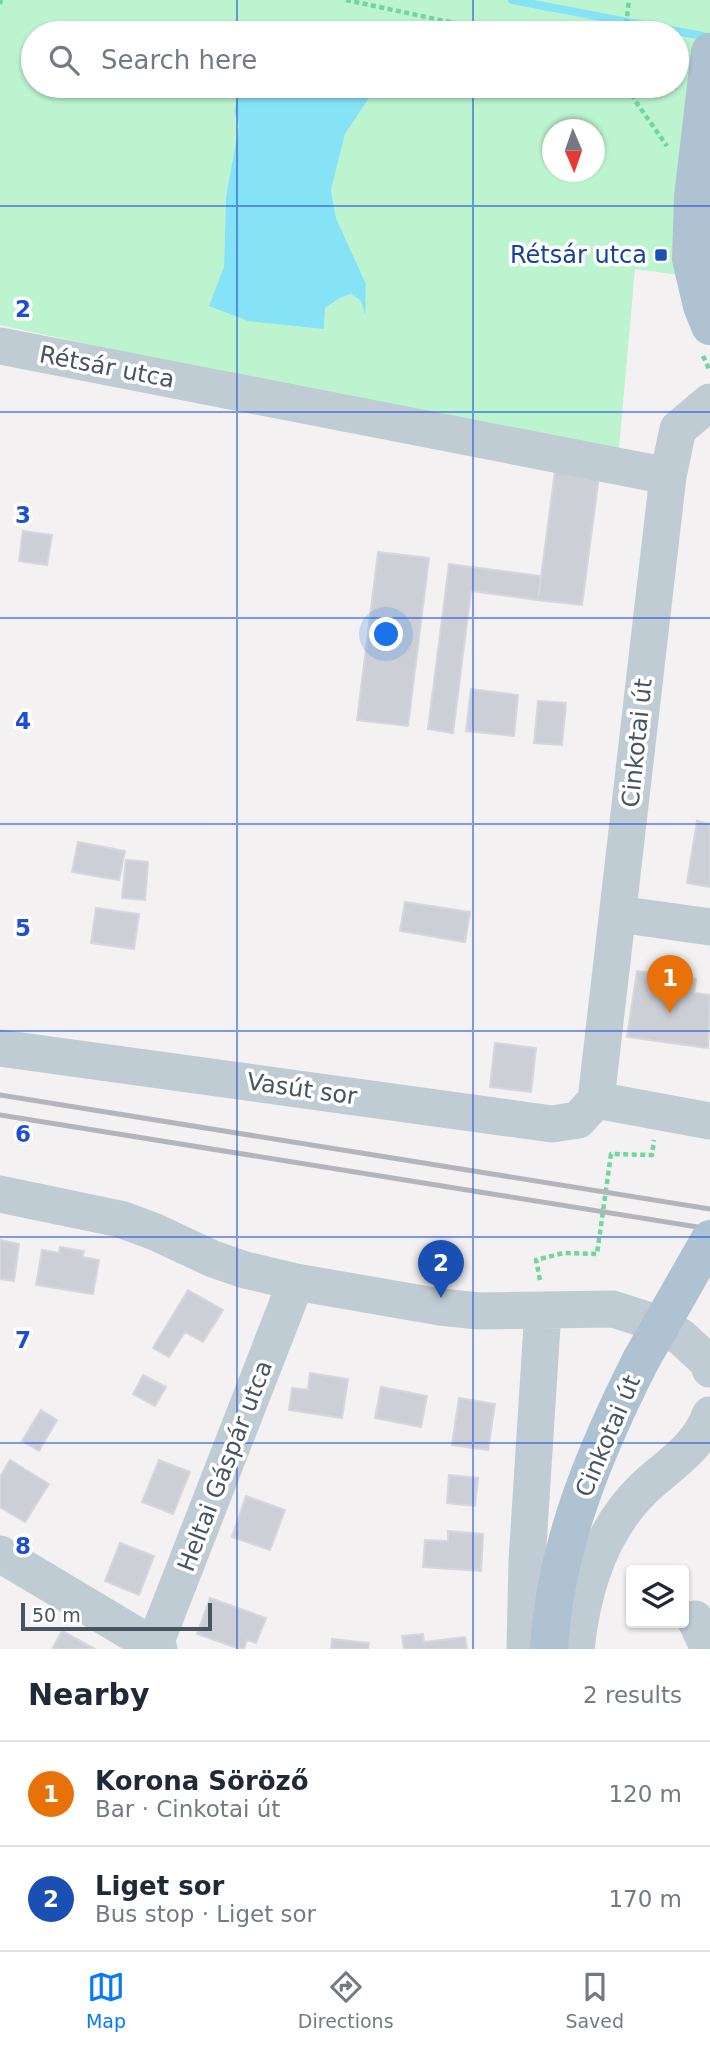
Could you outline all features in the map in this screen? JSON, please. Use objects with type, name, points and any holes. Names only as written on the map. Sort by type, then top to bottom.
[{"type":"main road","points":[[710,55],[693,197],[691,259],[702,306],[710,326]]},
{"type":"main road","name":"Cinkotai út","points":[[549,1649],[550,1623],[564,1550],[597,1452],[640,1360],[710,1239]]},
{"type":"street","name":"Rétsár utca","points":[[0,346],[668,476]]},
{"type":"street","name":"Cinkotai út","points":[[596,1100],[668,476],[678,429],[710,402]]},
{"type":"street","points":[[618,915],[710,927]]},
{"type":"street","name":"Vasút sor","points":[[0,1048],[552,1124],[578,1120],[596,1100]]},
{"type":"street","points":[[596,1100],[710,1121]]},
{"type":"street","points":[[0,1194],[120,1219],[213,1259],[296,1282],[440,1307],[479,1311],[542,1298],[627,1312],[681,1337],[708,1362],[710,1369]]},
{"type":"street","name":"Heltai Gáspár utca","points":[[156,1648],[296,1282]]},
{"type":"street","points":[[525,1649],[527,1561],[542,1298]]},
{"type":"street","points":[[576,1649],[586,1587],[615,1526],[640,1492],[696,1442],[710,1415]]},
{"type":"street","points":[[0,1554],[156,1648]]},
{"type":"path","points":[[346,0],[445,21]]},
{"type":"path","points":[[626,21],[629,0]]},
{"type":"path","points":[[634,98],[673,154]]},
{"type":"path","points":[[542,1298],[536,1260],[563,1254],[597,1254],[611,1153],[652,1155],[658,1111]]},
{"type":"green space","points":[[0,0],[710,0],[710,279],[635,269],[618,460],[0,325]],"holes":[[[21,21],[689,21],[689,98],[369,98],[345,134],[331,190],[336,218],[366,284],[364,312],[361,301],[351,294],[340,298],[325,308],[324,328],[210,306],[224,266],[226,196],[239,126],[234,111],[238,98],[21,98]]]},
{"type":"water","points":[[238,98],[369,98],[345,134],[331,190],[336,218],[366,284],[365,315],[361,301],[351,294],[325,308],[324,329],[248,321],[209,306],[224,266],[226,196],[239,126],[234,111]]},
{"type":"building","points":[[556,463],[600,469],[582,605],[538,600]]},
{"type":"building","points":[[23,531],[52,535],[47,565],[19,561]]},
{"type":"building","points":[[378,552],[429,558],[408,726],[357,720]]},
{"type":"building","points":[[449,564],[541,576],[538,600],[471,591],[453,733],[428,729]]},
{"type":"building","points":[[471,689],[518,695],[514,736],[466,731]]},
{"type":"building","points":[[538,701],[566,703],[562,745],[534,743]]},
{"type":"building","points":[[697,821],[710,824],[710,887],[687,883]]},
{"type":"building","points":[[78,842],[125,851],[119,880],[72,872]]},
{"type":"building","points":[[126,860],[148,862],[145,900],[122,898]]},
{"type":"building","points":[[405,902],[470,912],[465,942],[400,931]]},
{"type":"building","points":[[96,908],[139,914],[134,949],[91,943]]},
{"type":"building","points":[[637,971],[696,979],[694,993],[710,995],[708,1048],[627,1037]]},
{"type":"building","points":[[495,1043],[536,1048],[531,1092],[490,1087]]},
{"type":"building","points":[[0,1240],[19,1244],[14,1281],[0,1279]]},
{"type":"building","points":[[60,1247],[84,1251],[82,1257],[99,1260],[93,1294],[36,1285],[42,1250],[59,1253]]},
{"type":"building","points":[[188,1290],[223,1310],[203,1342],[185,1332],[169,1357],[153,1348]]},
{"type":"building","points":[[310,1373],[348,1379],[342,1418],[289,1410],[292,1388],[308,1390]]},
{"type":"building","points":[[143,1375],[166,1387],[155,1406],[133,1394]]},
{"type":"building","points":[[381,1387],[427,1396],[421,1427],[375,1418]]},
{"type":"building","points":[[459,1398],[495,1404],[488,1450],[452,1445]]},
{"type":"building","points":[[41,1410],[57,1420],[39,1451],[22,1441]]},
{"type":"building","points":[[10,1460],[49,1484],[25,1522],[0,1507],[0,1477]]},
{"type":"building","points":[[159,1460],[190,1472],[173,1514],[142,1502]]},
{"type":"building","points":[[449,1475],[478,1478],[475,1506],[447,1503]]},
{"type":"building","points":[[246,1496],[285,1510],[270,1550],[232,1537]]},
{"type":"building","points":[[448,1531],[483,1534],[481,1571],[423,1567],[425,1540],[448,1541]]},
{"type":"building","points":[[120,1543],[154,1556],[139,1595],[105,1581]]},
{"type":"building","points":[[210,1598],[266,1618],[256,1643],[247,1640],[244,1649],[240,1649],[197,1634]]},
{"type":"building","points":[[62,1631],[95,1649],[52,1649]]},
{"type":"building","points":[[423,1634],[424,1642],[465,1637],[467,1649],[404,1649],[402,1636]]},
{"type":"building","points":[[332,1639],[369,1643],[368,1649],[331,1649]]},
{"type":"waterway","points":[[512,0],[623,21]]},
{"type":"waterway","points":[[689,33],[708,37]]},
{"type":"railway","points":[[0,1095],[710,1209]]},
{"type":"railway","points":[[0,1115],[710,1229]]},
{"type":"place","name":"Rétsár utca","points":[[661,255]]},
{"type":"place","name":"Korona Söröző","points":[[670,1013]]},
{"type":"place","name":"Liget sor","points":[[441,1298]]}]
